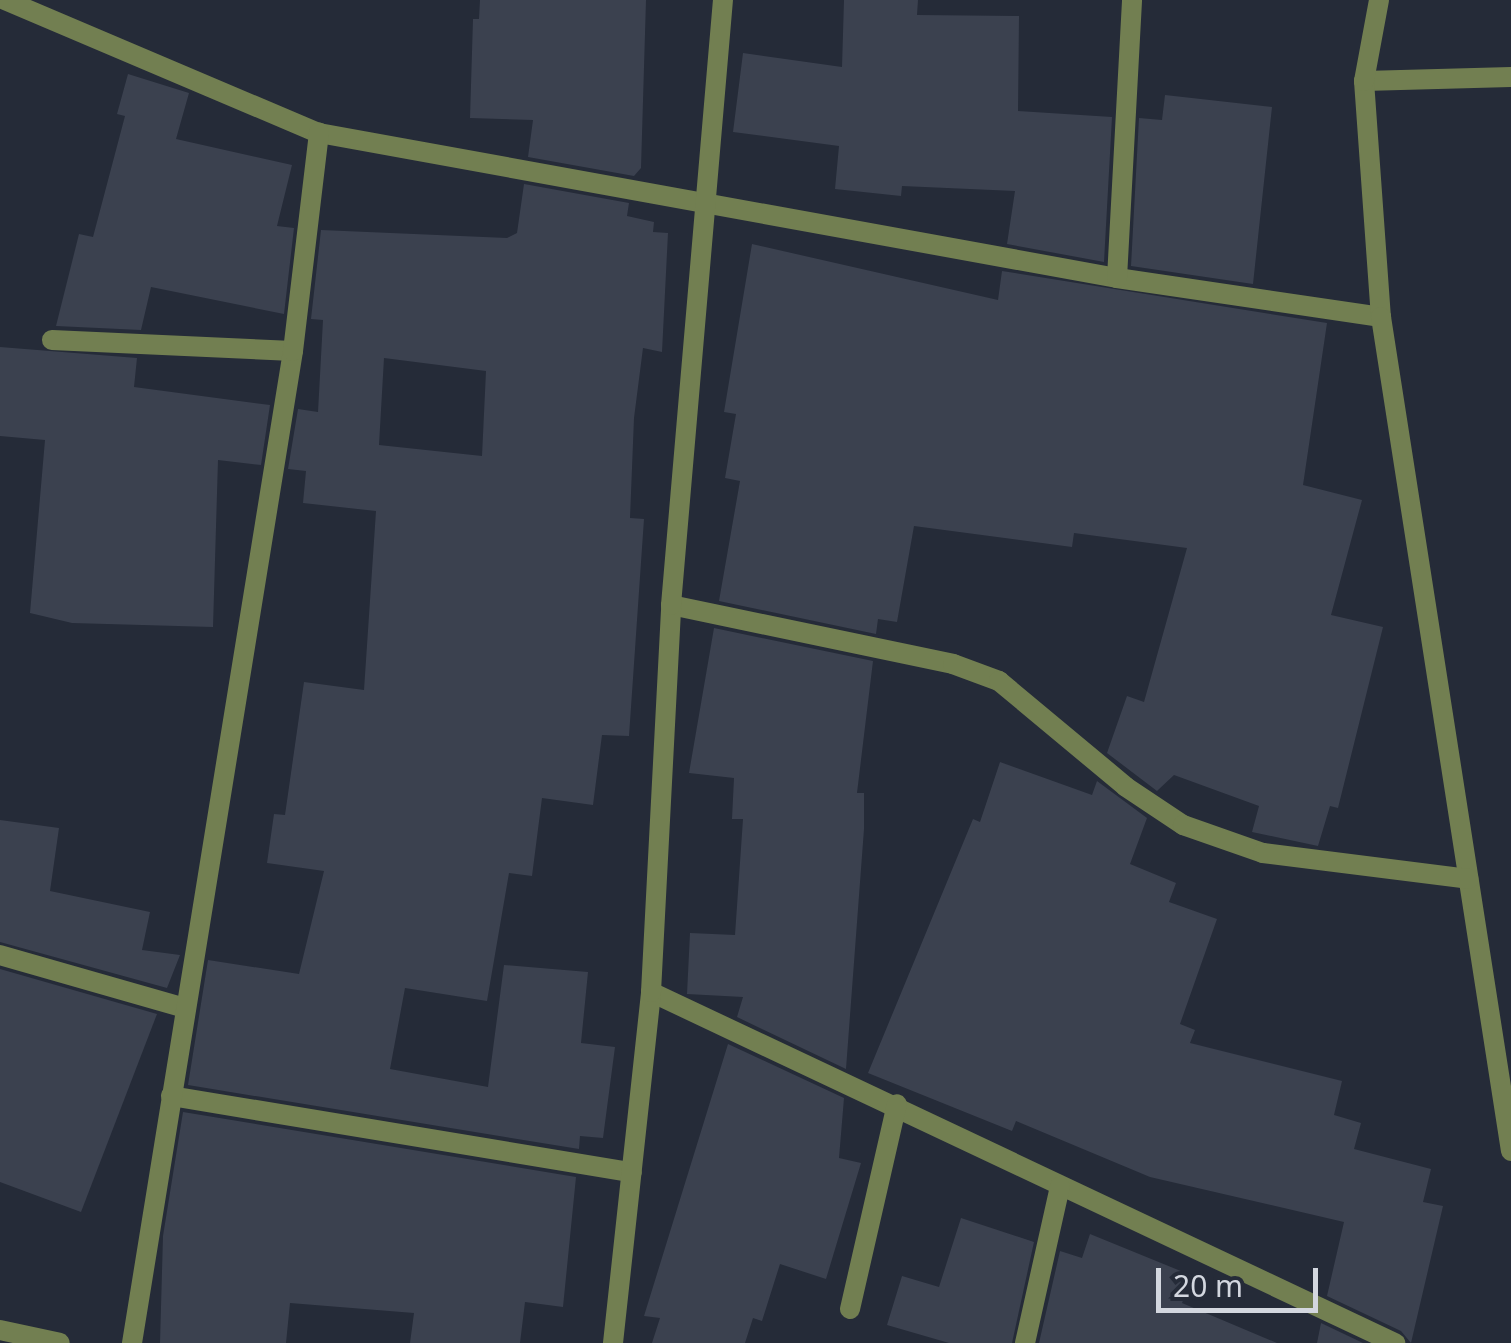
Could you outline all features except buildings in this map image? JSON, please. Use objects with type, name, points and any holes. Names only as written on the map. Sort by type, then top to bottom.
[{"type":"street","points":[[5,0],[319,133],[504,162],[707,207],[1117,278],[1382,316]]},
{"type":"street","points":[[613,1343],[650,992],[671,605],[723,0]]},
{"type":"street","points":[[1117,278],[1132,0]]},
{"type":"street","points":[[1379,0],[1364,80],[1382,316],[1511,1151]]},
{"type":"street","points":[[1364,80],[1511,76]]},
{"type":"street","points":[[132,1343],[293,351],[319,133]]},
{"type":"street","points":[[52,340],[293,351]]},
{"type":"street","points":[[671,605],[953,664],[999,681],[1169,815],[1263,854],[1468,879]]},
{"type":"street","points":[[0,955],[185,1008]]},
{"type":"street","points":[[650,992],[897,1104],[1060,1187],[1395,1343]]},
{"type":"street","points":[[171,1096],[632,1172]]},
{"type":"street","points":[[850,1308],[897,1104]]},
{"type":"street","points":[[1025,1343],[1060,1187]]},
{"type":"street","points":[[0,1330],[60,1343]]}]
